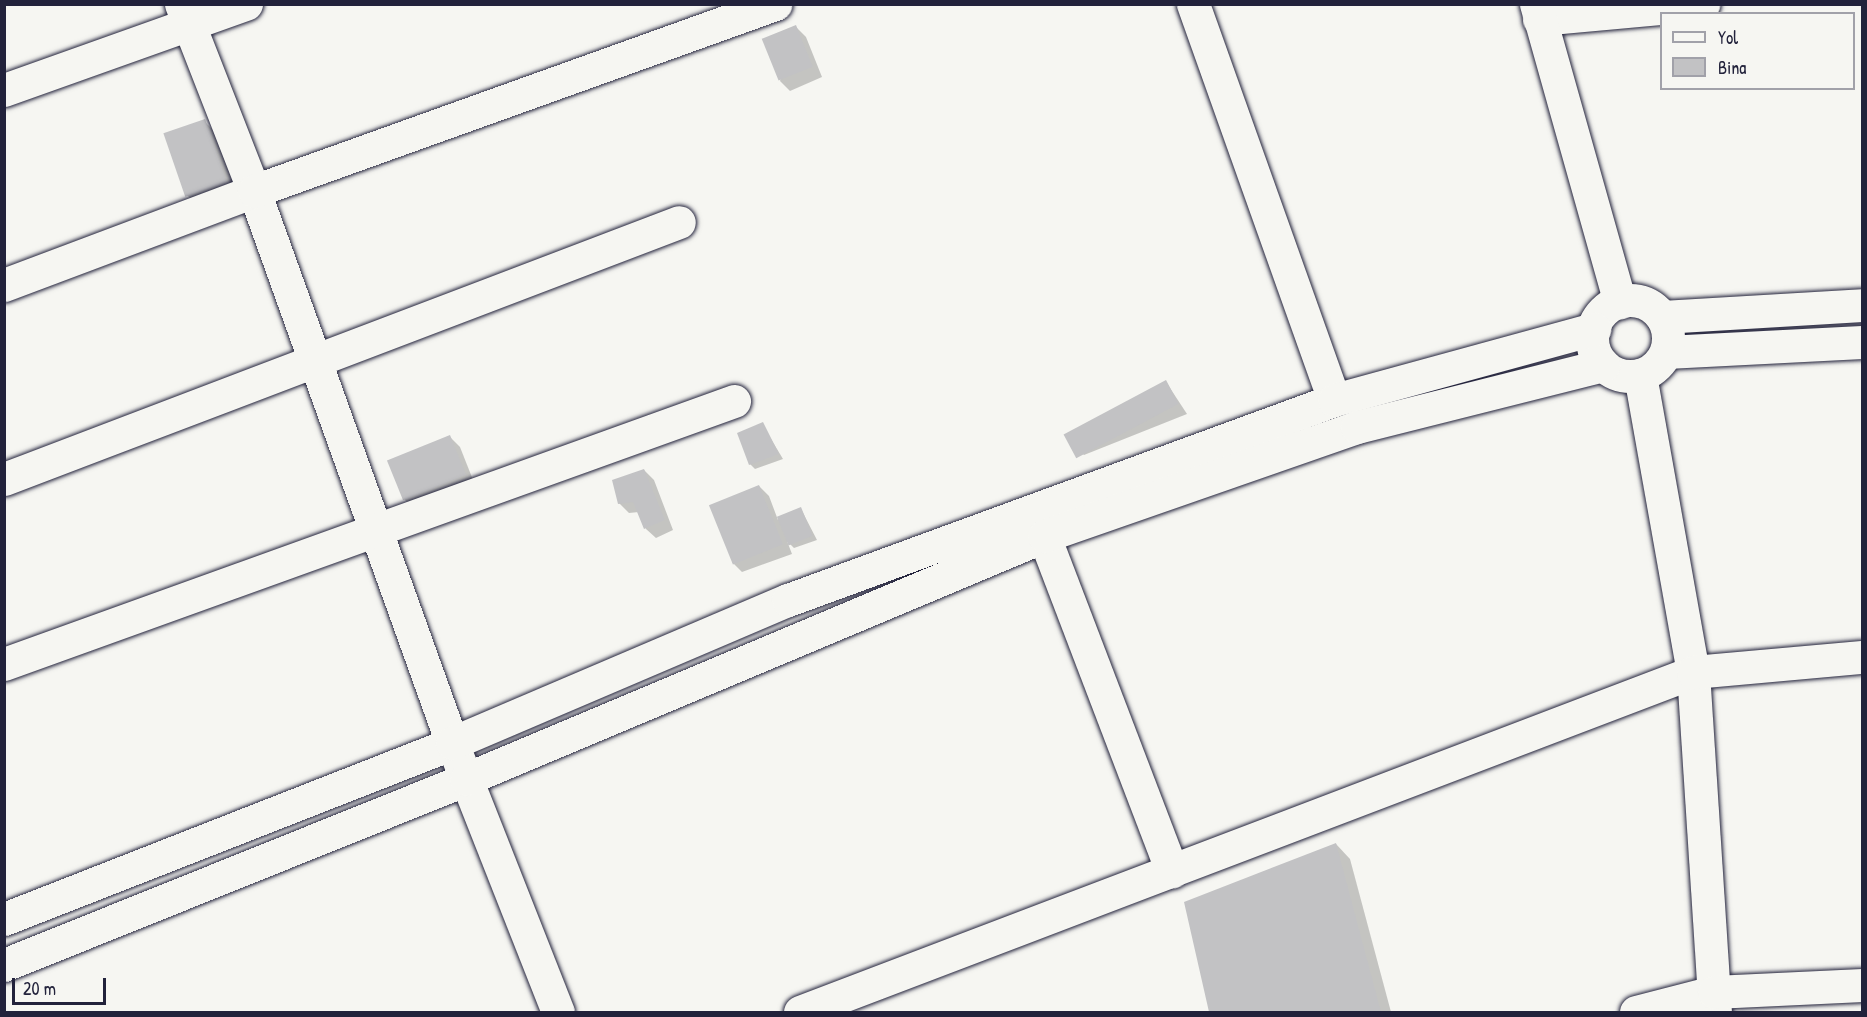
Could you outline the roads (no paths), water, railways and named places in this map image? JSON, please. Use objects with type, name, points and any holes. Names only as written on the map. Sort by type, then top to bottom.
[{"type":"street","points":[[4,90],[184,15],[246,4]]},
{"type":"street","points":[[4,285],[254,191],[775,4]]},
{"type":"street","points":[[1193,4],[1334,400]]},
{"type":"street","points":[[1620,302],[1537,12],[1703,4]]},
{"type":"street","points":[[184,15],[254,191],[452,743],[558,1012]]},
{"type":"street","points":[[4,479],[314,363],[679,222]]},
{"type":"street","points":[[1620,302],[1644,303],[1662,317],[1667,328],[1666,352],[1660,362],[1640,375],[1620,374],[1603,365],[1594,348],[1594,328],[1608,307],[1620,302]]},
{"type":"street","points":[[1662,317],[1863,305]]},
{"type":"street","points":[[4,919],[452,743],[788,600],[1334,400],[1594,328]]},
{"type":"street","points":[[1666,352],[1863,342]]},
{"type":"street","points":[[4,965],[466,779],[1044,536],[1357,427],[1603,365]]},
{"type":"street","points":[[1640,375],[1693,672],[1714,1002]]},
{"type":"street","points":[[4,664],[734,401]]},
{"type":"street","points":[[1044,536],[1172,871]]},
{"type":"street","points":[[800,1012],[1693,672],[1863,657]]},
{"type":"street","points":[[1636,1012],[1863,985]]}]
